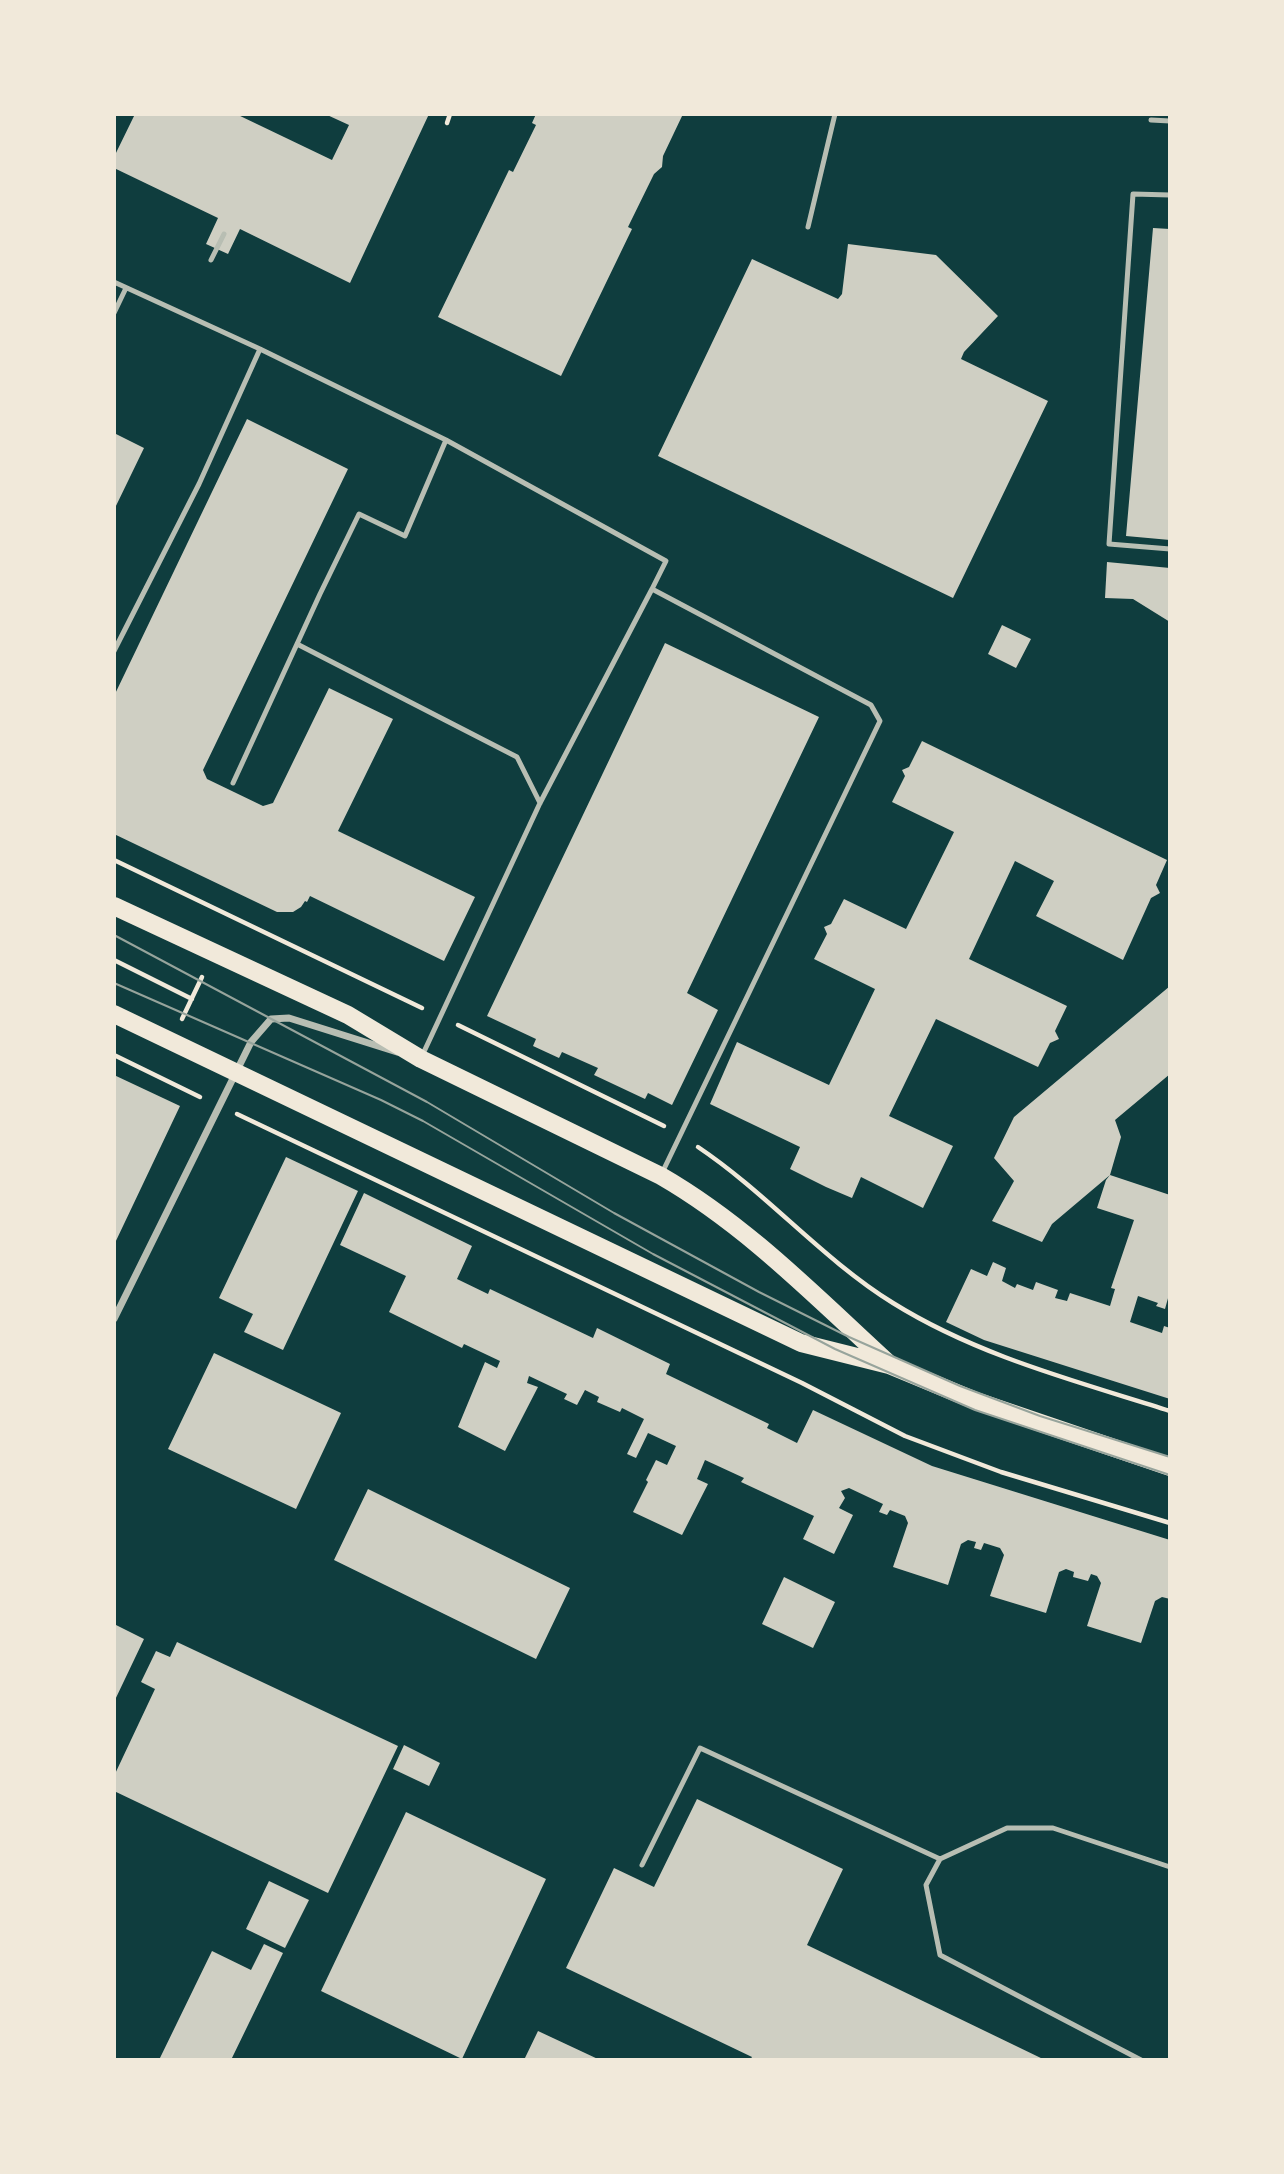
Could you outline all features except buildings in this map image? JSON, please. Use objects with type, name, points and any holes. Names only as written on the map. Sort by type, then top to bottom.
[{"type":"main road","points":[[114,906],[348,1014],[421,1059],[687,1191],[770,1254],[889,1365]]},
{"type":"main road","points":[[114,1014],[801,1343],[889,1365],[976,1401],[1170,1467]]},
{"type":"street","points":[[114,1319],[251,1042],[271,1019],[289,1018],[421,1059]]},
{"type":"lane","points":[[808,227],[835,114]]},
{"type":"lane","points":[[1151,120],[1170,121]]},
{"type":"lane","points":[[1170,195],[1133,194],[1110,544],[1170,550]]},
{"type":"lane","points":[[211,260],[224,234]]},
{"type":"lane","points":[[114,282],[260,349],[446,440],[666,561],[540,803],[421,1059]]},
{"type":"lane","points":[[114,313],[126,288]]},
{"type":"lane","points":[[114,652],[198,484],[260,349]]},
{"type":"lane","points":[[233,783],[359,514],[405,536],[446,440]]},
{"type":"lane","points":[[652,589],[871,705],[880,720],[661,1176]]},
{"type":"lane","points":[[297,644],[517,757],[540,803]]},
{"type":"lane","points":[[642,1865],[700,1748],[940,1859]]},
{"type":"lane","points":[[1141,2060],[940,1955],[926,1885],[940,1859],[1007,1828],[1053,1828],[1170,1867]]},
{"type":"path","points":[[447,123],[450,114]]},
{"type":"path","points":[[114,960],[192,999]]},
{"type":"path","points":[[188,1007],[197,989]]},
{"type":"path","points":[[114,1055],[197,1095]]},
{"type":"path","points":[[234,1113],[802,1383],[905,1436],[1001,1472],[1170,1523]]},
{"type":"tram line","points":[[114,935],[427,1102],[614,1213],[759,1292],[849,1337],[960,1386],[1040,1416],[1170,1457]]},
{"type":"tram line","points":[[114,983],[423,1121],[653,1254],[835,1349],[975,1410],[1170,1475]]}]
